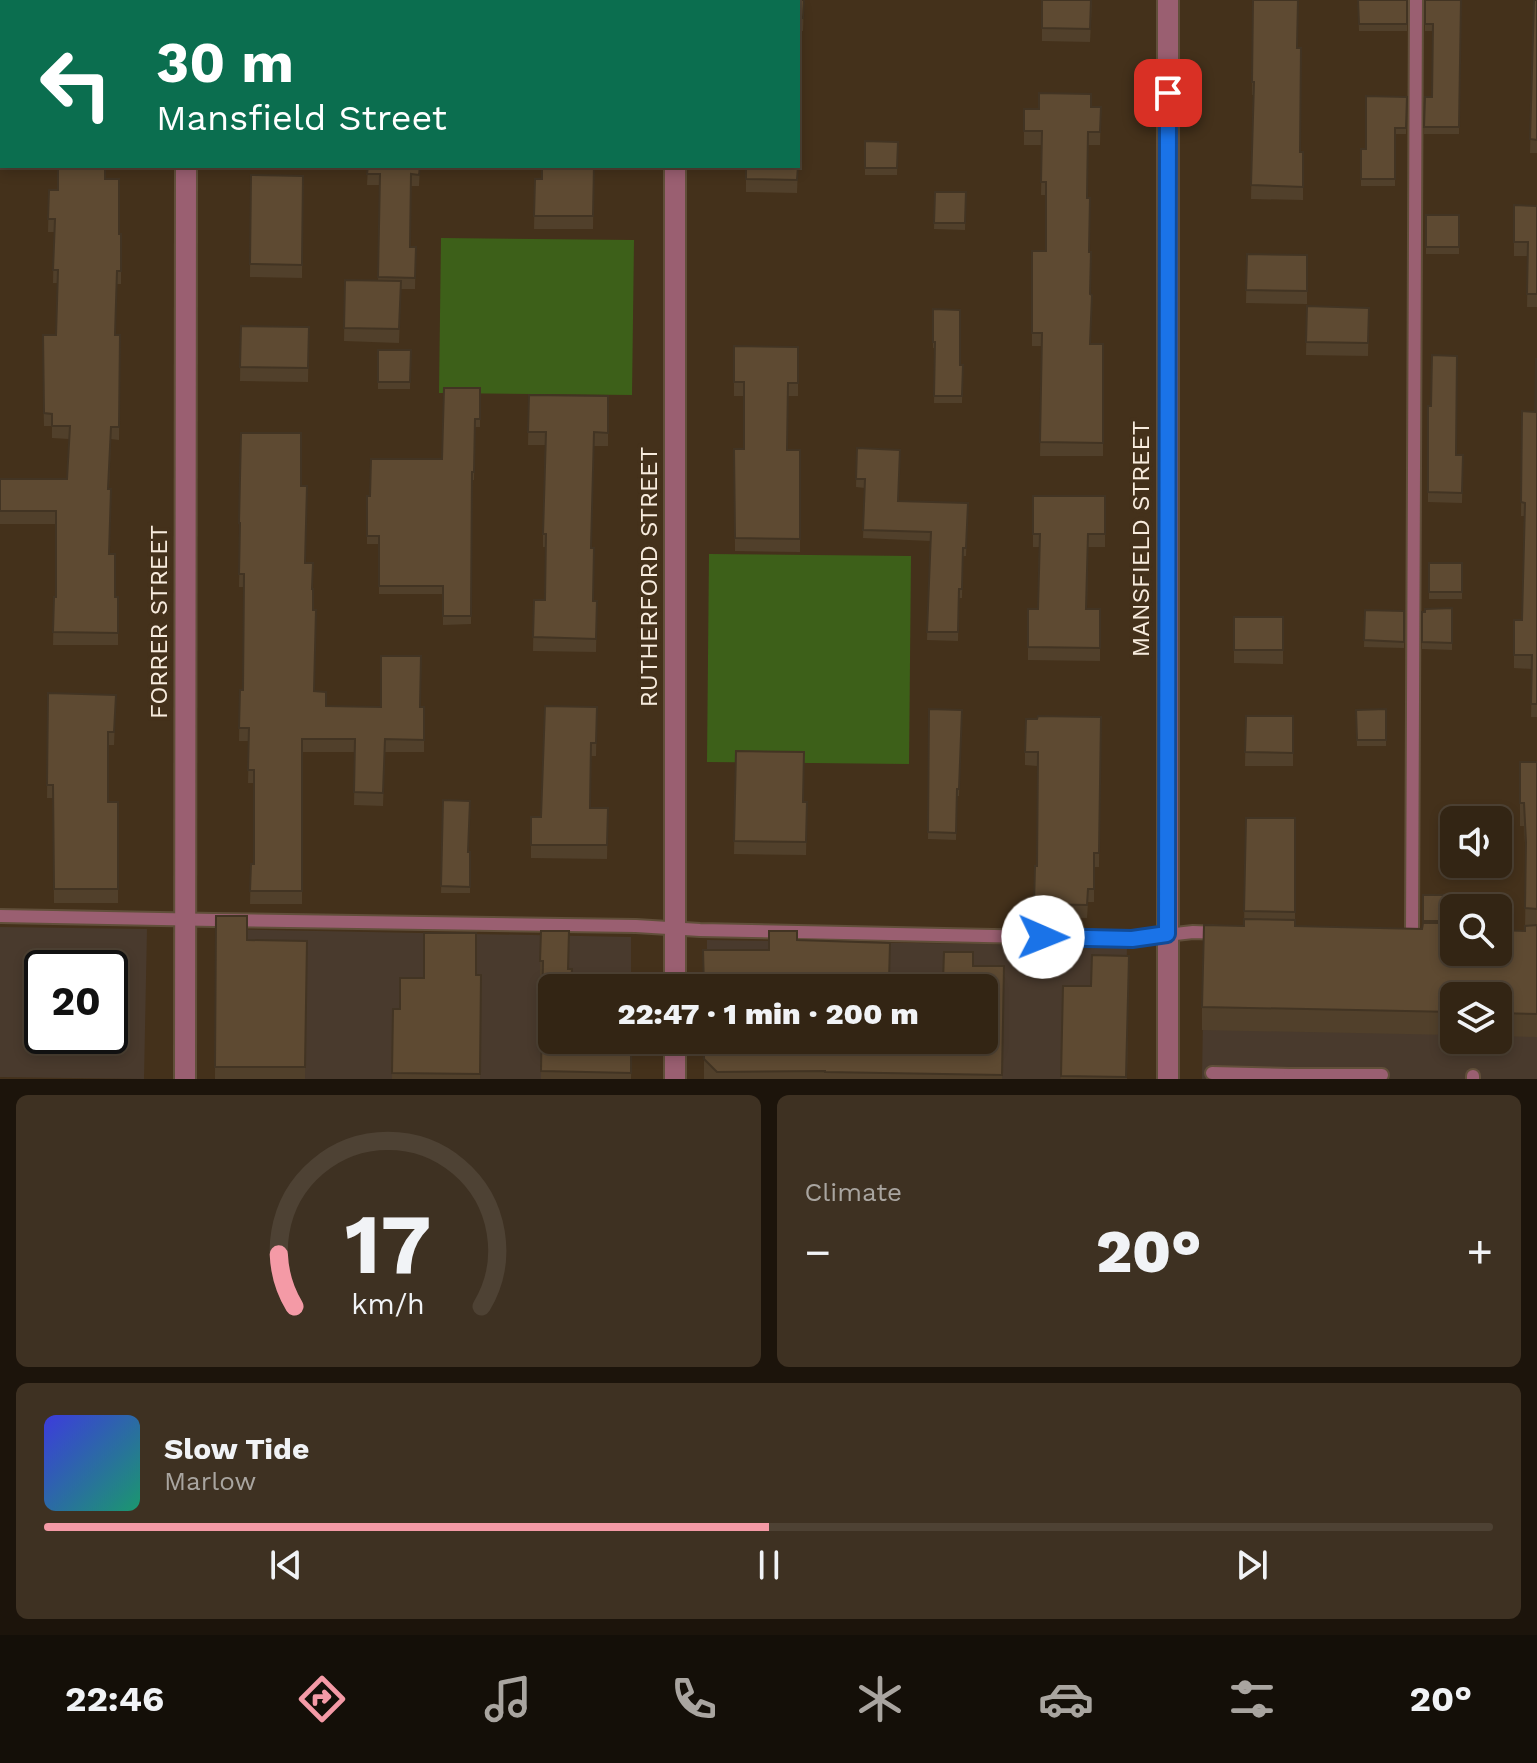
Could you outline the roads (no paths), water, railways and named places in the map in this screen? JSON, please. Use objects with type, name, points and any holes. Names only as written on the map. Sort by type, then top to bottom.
[{"type":"street","name":"MANSFIELD STREET","points":[[1168,0],[1168,1079]]},
{"type":"street","name":"FORRER STREET","points":[[185,1079],[186,168]]},
{"type":"street","name":"RUTHERFORD STREET","points":[[675,168],[675,974]]},
{"type":"street","points":[[675,1054],[675,1079]]},
{"type":"lane","points":[[1412,936],[1416,0]]},
{"type":"lane","points":[[0,916],[636,926],[1132,939],[1193,932],[1240,933]]},
{"type":"lane","points":[[1396,936],[1426,936]]},
{"type":"lane","points":[[1212,1073],[1290,1077],[1382,1075]]}]
